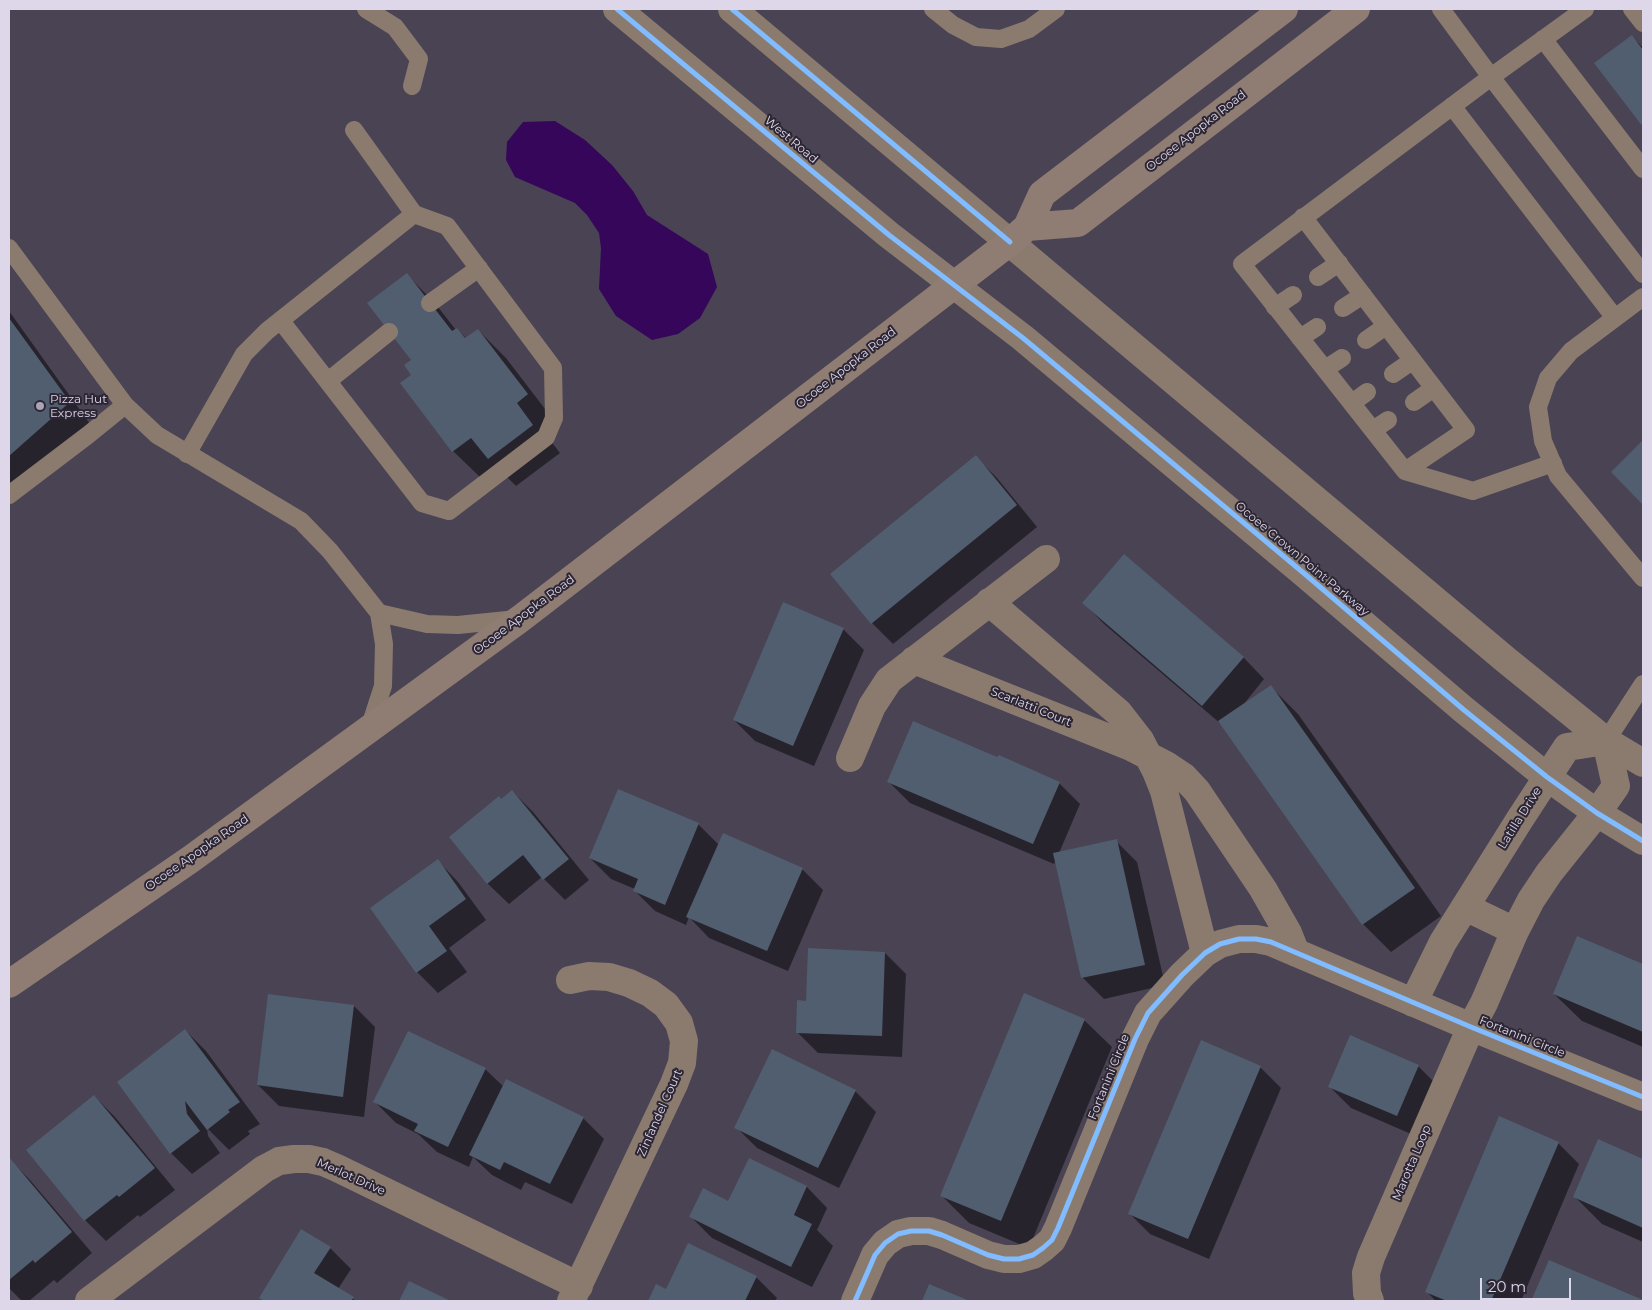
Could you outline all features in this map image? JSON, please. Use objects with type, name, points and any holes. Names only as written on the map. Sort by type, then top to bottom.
[{"type":"main road","name":"Ocoee Apopka Road","points":[[9,984],[191,859],[520,619],[1018,235],[1042,194],[1284,9]]},
{"type":"main road","name":"Ocoee Apopka Road","points":[[1018,235],[1078,222],[1356,9]]},
{"type":"street","name":"West Road","points":[[617,9],[953,286]]},
{"type":"street","points":[[732,9],[1018,235],[1506,660],[1606,740],[1643,763]]},
{"type":"street","name":"Ocoee Crown Point Parkway","points":[[953,286],[1023,338],[1546,777],[1597,813],[1643,841]]},
{"type":"street","points":[[850,758],[872,706],[889,680],[1046,559]]},
{"type":"street","name":"Scarlatti Court","points":[[989,602],[1119,712],[1140,740],[1149,755],[1164,792],[1205,953]]},
{"type":"street","name":"Scarlatti Court","points":[[914,660],[1149,755],[1184,777],[1197,791],[1262,889],[1288,933],[1296,953]]},
{"type":"street","points":[[1471,1027],[1484,1003],[1515,931],[1531,900],[1549,872],[1597,813],[1616,786],[1606,740]]},
{"type":"street","name":"Latilla Drive","points":[[1413,1003],[1443,942],[1546,777],[1567,747],[1606,740]]},
{"type":"street","points":[[1465,907],[1515,931]]},
{"type":"street","name":"Fortanini Circle","points":[[855,1301],[875,1255],[885,1243],[898,1234],[911,1231],[929,1231],[988,1255],[1004,1259],[1019,1259],[1033,1255],[1052,1240],[1141,1027],[1156,1003],[1205,953],[1220,944],[1239,939],[1256,939],[1271,942],[1413,1003],[1643,1097]]},
{"type":"street","name":"Zinfandel Court","points":[[570,980],[589,976],[609,977],[629,983],[650,993],[666,1006],[679,1023],[684,1042],[682,1063],[674,1084],[575,1294]]},
{"type":"street","name":"Marotta Loop","points":[[1370,1301],[1367,1293],[1366,1273],[1371,1258],[1471,1027]]},
{"type":"street","name":"Merlot Drive","points":[[88,1301],[264,1169],[278,1161],[294,1159],[309,1159],[337,1168],[575,1294]]},
{"type":"lane","points":[[366,9],[395,27],[419,59],[412,86]]},
{"type":"lane","points":[[934,9],[953,25],[976,37],[1001,39],[1029,29],[1056,9]]},
{"type":"lane","points":[[1441,9],[1643,274]]},
{"type":"lane","points":[[1553,463],[1473,491],[1405,471],[1242,264],[1491,77],[1585,9]]},
{"type":"lane","points":[[1632,9],[1643,23]]},
{"type":"lane","points":[[1543,39],[1643,169]]},
{"type":"lane","points":[[1452,106],[1615,318]]},
{"type":"lane","points":[[281,321],[422,503],[449,511],[546,437],[554,418],[553,368],[447,226],[414,214],[354,130]]},
{"type":"lane","points":[[187,454],[244,354],[267,331],[414,214]]},
{"type":"lane","points":[[1303,217],[1466,430],[1405,471]]},
{"type":"lane","points":[[9,248],[125,405],[158,435],[301,521],[330,551],[378,613],[384,644],[383,686],[369,729]]},
{"type":"lane","points":[[1318,277],[1339,263]]},
{"type":"lane","points":[[430,303],[479,268]]},
{"type":"lane","points":[[1275,307],[1293,295]]},
{"type":"lane","points":[[1343,308],[1363,295]]},
{"type":"lane","points":[[1643,297],[1571,351],[1548,378],[1538,407],[1543,441],[1558,476],[1643,578]]},
{"type":"lane","points":[[1366,340],[1386,326]]},
{"type":"lane","points":[[1300,338],[1317,327]]},
{"type":"lane","points":[[328,381],[390,332]]},
{"type":"lane","points":[[1325,369],[1342,358]]},
{"type":"lane","points":[[1393,374],[1412,361]]},
{"type":"lane","points":[[1414,402],[1434,388]]},
{"type":"lane","points":[[1352,403],[1367,392]]},
{"type":"lane","points":[[9,495],[125,405]]},
{"type":"lane","points":[[1373,430],[1388,420]]},
{"type":"lane","points":[[378,613],[427,624],[458,625],[520,619]]},
{"type":"lane","points":[[1606,740],[1643,684]]},
{"type":"shaded area","points":[[555,121],[585,140],[612,165],[633,191],[647,215],[708,254],[717,287],[700,318],[678,334],[652,340],[616,316],[599,289],[601,248],[599,233],[587,215],[575,203],[515,177],[506,160],[507,142],[523,122]]},
{"type":"building","points":[[1632,35],[1643,50],[1643,127],[1594,63]]},
{"type":"building","points":[[407,273],[452,331],[457,328],[465,338],[478,329],[528,394],[517,403],[533,425],[488,459],[471,438],[452,452],[400,383],[411,375],[404,365],[411,360],[367,303]]},
{"type":"building","points":[[9,318],[70,402],[9,456]]},
{"type":"building","points":[[1643,440],[1643,505],[1611,472]]},
{"type":"building","points":[[976,455],[1017,505],[871,624],[830,574]]},
{"type":"building","points":[[1124,554],[1244,657],[1202,706],[1082,603]]},
{"type":"building","points":[[783,602],[844,628],[793,746],[733,720]]},
{"type":"building","points":[[1271,685],[1415,888],[1362,925],[1218,721]]},
{"type":"building","points":[[913,721],[997,757],[999,755],[1060,782],[1033,844],[887,782]]},
{"type":"building","points":[[618,789],[699,823],[665,905],[633,891],[638,879],[589,858]]},
{"type":"building","points":[[512,790],[569,859],[543,880],[523,855],[487,884],[449,837],[499,796],[501,799]]},
{"type":"building","points":[[723,833],[803,868],[767,951],[686,917]]},
{"type":"building","points":[[1117,839],[1145,965],[1081,978],[1053,853]]},
{"type":"building","points":[[438,859],[466,899],[429,926],[447,951],[416,973],[370,908]]},
{"type":"building","points":[[1577,936],[1643,964],[1643,1032],[1553,994]]},
{"type":"building","points":[[808,948],[885,952],[882,1036],[796,1033],[797,1000],[806,1001]]},
{"type":"building","points":[[1024,993],[1085,1019],[1001,1221],[940,1196]]},
{"type":"building","points":[[268,994],[354,1005],[343,1097],[257,1085]]},
{"type":"building","points":[[185,1029],[240,1102],[228,1110],[230,1112],[207,1130],[185,1101],[187,1114],[200,1131],[170,1154],[117,1082]]},
{"type":"building","points":[[408,1031],[486,1068],[448,1147],[414,1131],[418,1124],[373,1102]]},
{"type":"building","points":[[1350,1035],[1419,1065],[1397,1116],[1328,1087]]},
{"type":"building","points":[[1201,1040],[1261,1066],[1188,1239],[1128,1214]]},
{"type":"building","points":[[772,1049],[856,1090],[818,1168],[734,1128]]},
{"type":"building","points":[[506,1079],[584,1117],[550,1184],[504,1162],[500,1170],[469,1155]]},
{"type":"building","points":[[94,1095],[155,1168],[119,1197],[117,1195],[84,1221],[26,1150]]},
{"type":"building","points":[[1499,1116],[1559,1142],[1491,1301],[1447,1301],[1425,1292]]},
{"type":"building","points":[[1598,1139],[1643,1159],[1643,1228],[1573,1197]]},
{"type":"building","points":[[9,1157],[72,1232],[35,1263],[33,1260],[9,1280]]},
{"type":"building","points":[[749,1158],[807,1186],[794,1215],[812,1224],[791,1267],[689,1217],[703,1188],[728,1201]]},
{"type":"building","points":[[301,1229],[331,1247],[314,1273],[354,1297],[351,1301],[264,1301],[259,1298]]},
{"type":"building","points":[[688,1243],[757,1276],[745,1301],[648,1301],[656,1284],[666,1289]]},
{"type":"building","points":[[1549,1260],[1643,1300],[1643,1301],[1531,1301]]},
{"type":"building","points":[[409,1281],[451,1301],[399,1301]]},
{"type":"building","points":[[929,1284],[970,1301],[922,1301]]},
{"type":"cycle path","points":[[617,9],[889,235],[1023,338],[1464,710],[1547,777],[1597,813],[1643,841]]},
{"type":"cycle path","points":[[732,9],[1010,242]]},
{"type":"cycle path","points":[[855,1301],[875,1255],[885,1243],[898,1234],[911,1231],[929,1231],[988,1255],[1004,1259],[1019,1259],[1033,1255],[1052,1240],[1135,1039],[1148,1013],[1182,975],[1205,953],[1220,944],[1239,939],[1256,939],[1271,942],[1471,1027],[1643,1097]]},
{"type":"place","name":"Pizza Hut Express","points":[[40,406]]}]
